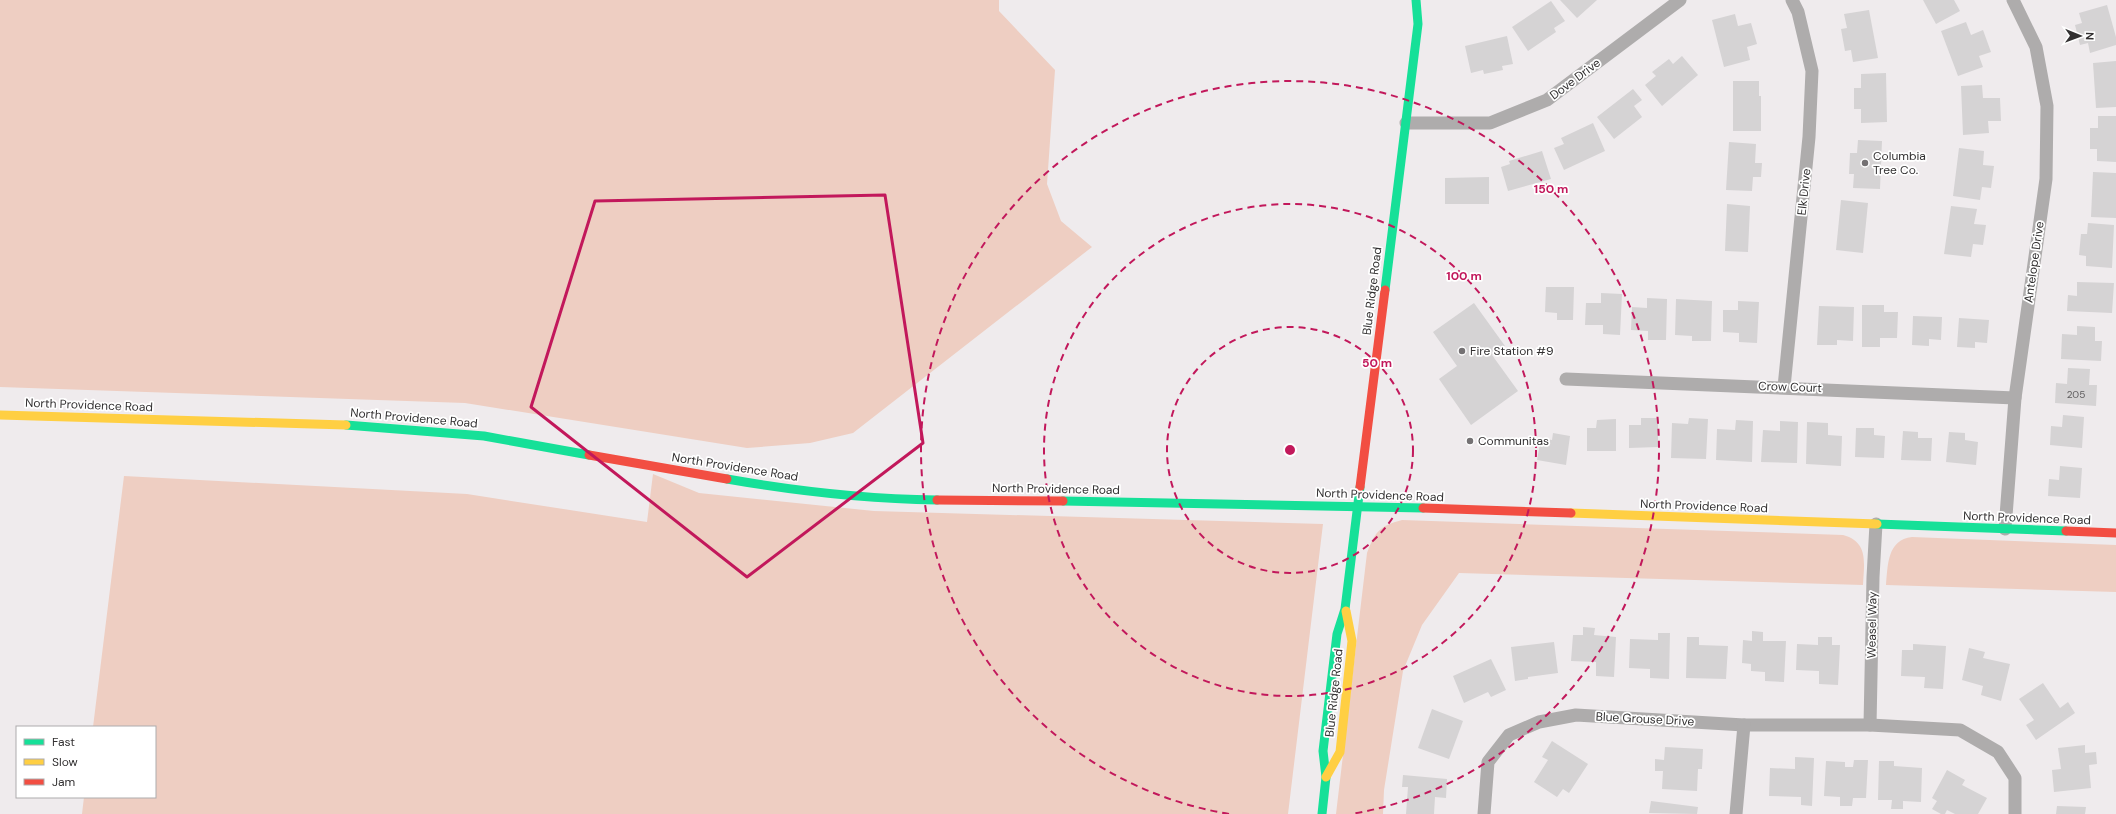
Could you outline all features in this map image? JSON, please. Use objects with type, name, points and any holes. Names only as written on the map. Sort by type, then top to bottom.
[{"type":"street","name":"Blue Ridge Road","points":[[1322,814],[1326,777],[1323,750],[1337,634],[1346,609],[1418,24],[1416,0]]},
{"type":"street","name":"Dove Drive","points":[[1406,123],[1490,123],[1547,100],[1680,0]]},
{"type":"street","name":"Elk Drive","points":[[1784,387],[1809,137],[1812,71],[1798,12],[1792,0]]},
{"type":"street","name":"Antelope Drive","points":[[2005,529],[2015,398],[2046,179],[2047,106],[2036,47],[2013,0]]},
{"type":"street","name":"Blue Ridge Road","points":[[1418,24],[1426,6]]},
{"type":"street","name":"Crow Court","points":[[1566,379],[1784,387],[2015,398]]},
{"type":"street","name":"North Providence Road","points":[[0,415],[362,425],[484,436],[760,485],[890,499],[1358,506],[2116,533]]},
{"type":"street","name":"Weasel Way","points":[[1870,726],[1876,524]]},
{"type":"street","name":"Blue Ridge Road","points":[[1326,777],[1340,752],[1352,641],[1346,609]]},
{"type":"street","name":"Blue Grouse Drive","points":[[1484,814],[1488,762],[1509,735],[1539,722],[1576,715],[1744,725],[1870,726],[1960,730],[1998,752],[2014,778],[2015,814]]},
{"type":"street","points":[[1736,814],[1744,725]]},
{"type":"highlighted area","points":[[885,195],[923,443],[747,577],[531,407],[595,201]]},
{"type":"shaded area","points":[[0,0],[999,0],[999,11],[1055,70],[1047,184],[1061,221],[1092,247],[853,433],[810,443],[747,448],[465,403],[0,387]]},
{"type":"shaded area","points":[[653,474],[699,493],[874,511],[1323,524],[1288,814],[82,814],[84,798],[156,798],[156,726],[93,726],[124,476],[467,494],[647,522]]},
{"type":"shaded area","points":[[1402,520],[1843,535],[1851,538],[1861,548],[1864,561],[1863,585],[1459,573],[1422,625],[1403,671],[1384,790],[1383,814],[1336,814],[1367,553],[1379,531],[1394,522]]},
{"type":"shaded area","points":[[1912,537],[2116,545],[2116,592],[1886,585],[1890,555],[1893,548],[1904,539]]},
{"type":"building","points":[[1560,0],[1597,0],[1577,18]]},
{"type":"building","points":[[1923,0],[1954,0],[1960,11],[1936,24]]},
{"type":"building","points":[[1551,1],[1565,21],[1554,28],[1556,32],[1528,51],[1512,27]]},
{"type":"building","points":[[2107,5],[2116,37],[2116,45],[2090,53],[2088,43],[2080,45],[2075,25],[2082,23],[2079,13]]},
{"type":"building","points":[[1869,10],[1878,58],[1853,62],[1851,50],[1845,51],[1841,29],[1847,28],[1844,14]]},
{"type":"building","points":[[1735,14],[1738,26],[1751,23],[1757,44],[1747,47],[1750,60],[1724,67],[1712,20]]},
{"type":"building","points":[[1966,22],[1971,35],[1983,30],[1991,52],[1979,56],[1983,67],[1958,76],[1941,31]]},
{"type":"building","points":[[1507,36],[1513,64],[1502,66],[1503,70],[1484,74],[1483,70],[1471,73],[1465,46]]},
{"type":"building","points":[[1682,56],[1698,75],[1662,106],[1645,85],[1656,76],[1652,72],[1669,59],[1673,64]]},
{"type":"building","points":[[2116,61],[2116,107],[2096,108],[2093,63]]},
{"type":"building","points":[[1886,73],[1887,122],[1861,123],[1861,109],[1854,109],[1854,88],[1861,88],[1861,74]]},
{"type":"building","points":[[1733,81],[1759,81],[1759,96],[1761,96],[1761,131],[1733,131]]},
{"type":"building","points":[[1982,85],[1983,98],[2000,98],[2001,121],[1988,121],[1989,133],[1963,135],[1961,86]]},
{"type":"building","points":[[1633,89],[1642,100],[1634,106],[1642,117],[1614,139],[1597,117]]},
{"type":"building","points":[[2098,116],[2116,116],[2116,162],[2097,161],[2097,149],[2090,149],[2090,128],[2098,128]]},
{"type":"building","points":[[1593,123],[1605,151],[1564,170],[1554,148],[1564,144],[1561,138]]},
{"type":"building","name":"Columbia Tree Co.","points":[[1858,140],[1882,141],[1880,189],[1853,188],[1854,174],[1849,174],[1850,153],[1857,153]]},
{"type":"building","points":[[1729,142],[1756,144],[1755,163],[1762,163],[1761,177],[1753,177],[1752,191],[1726,190]]},
{"type":"building","points":[[1959,148],[1984,151],[1983,165],[1994,166],[1991,188],[1982,187],[1980,200],[1953,196]]},
{"type":"building","points":[[1542,151],[1551,179],[1508,191],[1501,167],[1510,164],[1509,161]]},
{"type":"building","points":[[2093,172],[2116,173],[2116,218],[2091,217]]},
{"type":"building","points":[[1489,177],[1489,204],[1445,204],[1445,178]]},
{"type":"building","points":[[1841,200],[1868,203],[1863,253],[1836,250]]},
{"type":"building","points":[[1727,204],[1750,206],[1748,252],[1725,251]]},
{"type":"building","points":[[1951,206],[1977,209],[1974,224],[1986,225],[1983,245],[1973,244],[1971,257],[1944,254]]},
{"type":"building","points":[[2088,223],[2114,225],[2112,268],[2086,266],[2086,256],[2079,255],[2081,234],[2087,234]]},
{"type":"building","points":[[2077,282],[2114,283],[2112,313],[2067,311],[2068,295],[2077,296]]},
{"type":"building","points":[[1546,287],[1574,287],[1573,320],[1557,320],[1557,313],[1545,312]]},
{"type":"building","points":[[1601,293],[1622,294],[1620,335],[1603,334],[1603,325],[1585,325],[1586,303],[1601,303]]},
{"type":"building","points":[[1647,298],[1667,299],[1666,340],[1648,340],[1648,331],[1631,330],[1632,307],[1647,308]]},
{"type":"building","points":[[1676,299],[1712,301],[1711,341],[1692,341],[1692,336],[1675,335]]},
{"type":"building","points":[[1738,301],[1759,302],[1757,343],[1739,342],[1739,333],[1723,332],[1723,310],[1738,310]]},
{"type":"building","points":[[1474,303],[1505,346],[1492,355],[1518,391],[1471,425],[1439,379],[1457,366],[1433,332]]},
{"type":"building","points":[[1862,305],[1884,305],[1884,312],[1898,312],[1897,338],[1880,338],[1880,347],[1862,347]]},
{"type":"building","points":[[1819,306],[1854,307],[1853,341],[1837,340],[1837,345],[1817,345]]},
{"type":"building","points":[[1913,316],[1942,317],[1941,340],[1929,339],[1929,346],[1912,345]]},
{"type":"building","points":[[1959,318],[1989,320],[1987,343],[1975,342],[1975,348],[1957,347]]},
{"type":"building","points":[[2077,326],[2095,327],[2095,341],[2102,341],[2101,361],[2061,359],[2062,334],[2077,335]]},
{"type":"building","points":[[2068,368],[2090,369],[2089,385],[2097,385],[2096,406],[2055,403],[2056,383],[2067,384]]},
{"type":"building","points":[[2063,415],[2084,417],[2082,448],[2050,445],[2051,426],[2062,427]]},
{"type":"building","points":[[1641,418],[1658,418],[1658,447],[1629,448],[1629,425],[1641,425]]},
{"type":"building","points":[[1689,418],[1708,419],[1706,459],[1671,458],[1672,423],[1688,424]]},
{"type":"building","points":[[1616,419],[1616,451],[1587,451],[1587,428],[1596,428],[1597,420]]},
{"type":"building","points":[[1736,420],[1753,421],[1752,462],[1716,460],[1717,429],[1735,430]]},
{"type":"building","points":[[1780,421],[1798,422],[1797,463],[1761,462],[1763,430],[1780,431]]},
{"type":"building","points":[[1807,422],[1828,423],[1828,435],[1842,436],[1841,466],[1806,464]]},
{"type":"building","points":[[1856,428],[1874,428],[1874,435],[1885,436],[1884,458],[1855,457]]},
{"type":"building","points":[[1903,431],[1918,432],[1918,438],[1932,438],[1931,461],[1901,460]]},
{"type":"building","points":[[1949,432],[1965,433],[1965,440],[1978,442],[1976,465],[1946,462]]},
{"type":"building","points":[[1553,433],[1570,436],[1566,465],[1537,460],[1541,438],[1552,440]]},
{"type":"building","points":[[2060,466],[2082,468],[2080,498],[2048,496],[2049,479],[2059,480]]},
{"type":"building","points":[[1583,627],[1595,628],[1594,635],[1616,637],[1614,677],[1596,676],[1596,662],[1571,661],[1573,635],[1583,635]]},
{"type":"building","points":[[1752,631],[1763,632],[1763,641],[1786,641],[1784,682],[1765,681],[1765,672],[1751,671],[1751,664],[1742,663],[1743,640],[1752,641]]},
{"type":"building","points":[[1658,633],[1670,633],[1669,679],[1650,678],[1650,669],[1629,668],[1630,639],[1658,640]]},
{"type":"building","points":[[1687,637],[1699,637],[1699,645],[1728,646],[1726,679],[1686,678]]},
{"type":"building","points":[[1818,637],[1832,637],[1832,645],[1840,645],[1838,685],[1819,684],[1819,671],[1796,670],[1797,644],[1818,645]]},
{"type":"building","points":[[1554,642],[1558,673],[1528,677],[1528,679],[1515,681],[1511,647]]},
{"type":"building","points":[[1913,644],[1946,646],[1943,689],[1924,688],[1925,677],[1901,676],[1902,650],[1913,650]]},
{"type":"building","points":[[1969,648],[1985,652],[1983,658],[2010,664],[2001,701],[1981,695],[1983,686],[1962,680]]},
{"type":"building","points":[[1491,659],[1506,690],[1491,697],[1488,692],[1464,703],[1453,676]]},
{"type":"building","points":[[2043,683],[2060,708],[2068,702],[2075,713],[2036,740],[2026,725],[2034,720],[2019,699]]},
{"type":"building","points":[[1432,709],[1463,721],[1449,759],[1418,748]]},
{"type":"building","points":[[1552,741],[1588,764],[1569,793],[1563,789],[1557,797],[1534,782],[1548,760],[1542,757]]},
{"type":"building","points":[[2085,745],[2085,753],[2096,752],[2097,764],[2089,765],[2091,788],[2054,792],[2052,770],[2061,769],[2058,748]]},
{"type":"building","points":[[1665,747],[1703,749],[1702,769],[1698,769],[1697,791],[1662,789],[1663,771],[1655,771],[1655,759],[1664,760]]},
{"type":"building","points":[[1795,757],[1814,758],[1812,806],[1801,805],[1801,797],[1769,796],[1770,768],[1795,769]]},
{"type":"building","points":[[1854,760],[1868,760],[1866,798],[1853,798],[1852,806],[1840,806],[1840,797],[1824,796],[1826,761],[1845,762],[1845,767],[1853,767]]},
{"type":"building","points":[[1879,761],[1894,761],[1894,766],[1922,768],[1921,802],[1903,801],[1903,809],[1891,809],[1892,800],[1878,800]]},
{"type":"building","points":[[1947,770],[1965,780],[1962,785],[1987,798],[1978,814],[1955,814],[1947,810],[1945,814],[1941,814],[1932,809],[1937,801],[1932,798]]},
{"type":"building","points":[[1403,775],[1447,779],[1446,798],[1435,797],[1434,814],[1406,814],[1408,787],[1402,787]]},
{"type":"building","points":[[1651,801],[1698,807],[1697,814],[1649,813]]},
{"type":"building","points":[[2057,806],[2086,807],[2085,814],[2056,814]]},
{"type":"traffic: fast","points":[[1385,290],[1418,24],[1416,0]]},
{"type":"traffic: fast","points":[[346,425],[484,436],[589,455]]},
{"type":"traffic: fast","points":[[727,479],[832,494],[937,500]]},
{"type":"traffic: fast","points":[[1322,814],[1326,777],[1323,751],[1337,634],[1345,609],[1360,487]]},
{"type":"traffic: fast","points":[[1063,501],[1423,508]]},
{"type":"traffic: fast","points":[[1877,524],[2066,531]]},
{"type":"traffic: slow","points":[[0,415],[346,425]]},
{"type":"traffic: slow","points":[[1571,513],[1877,524]]},
{"type":"traffic: slow","points":[[1326,777],[1340,752],[1352,641],[1346,611]]},
{"type":"traffic: jam","points":[[1360,487],[1385,290]]},
{"type":"traffic: jam","points":[[589,455],[727,479]]},
{"type":"traffic: jam","points":[[937,500],[1063,501]]},
{"type":"traffic: jam","points":[[1423,508],[1571,513]]},
{"type":"traffic: jam","points":[[2066,531],[2116,533]]},
{"type":"place","name":"Columbia Tree Co.","points":[[1865,163]]},
{"type":"place","name":"Fire Station #9","points":[[1462,351]]},
{"type":"place","name":"Communitas","points":[[1470,441]]}]
